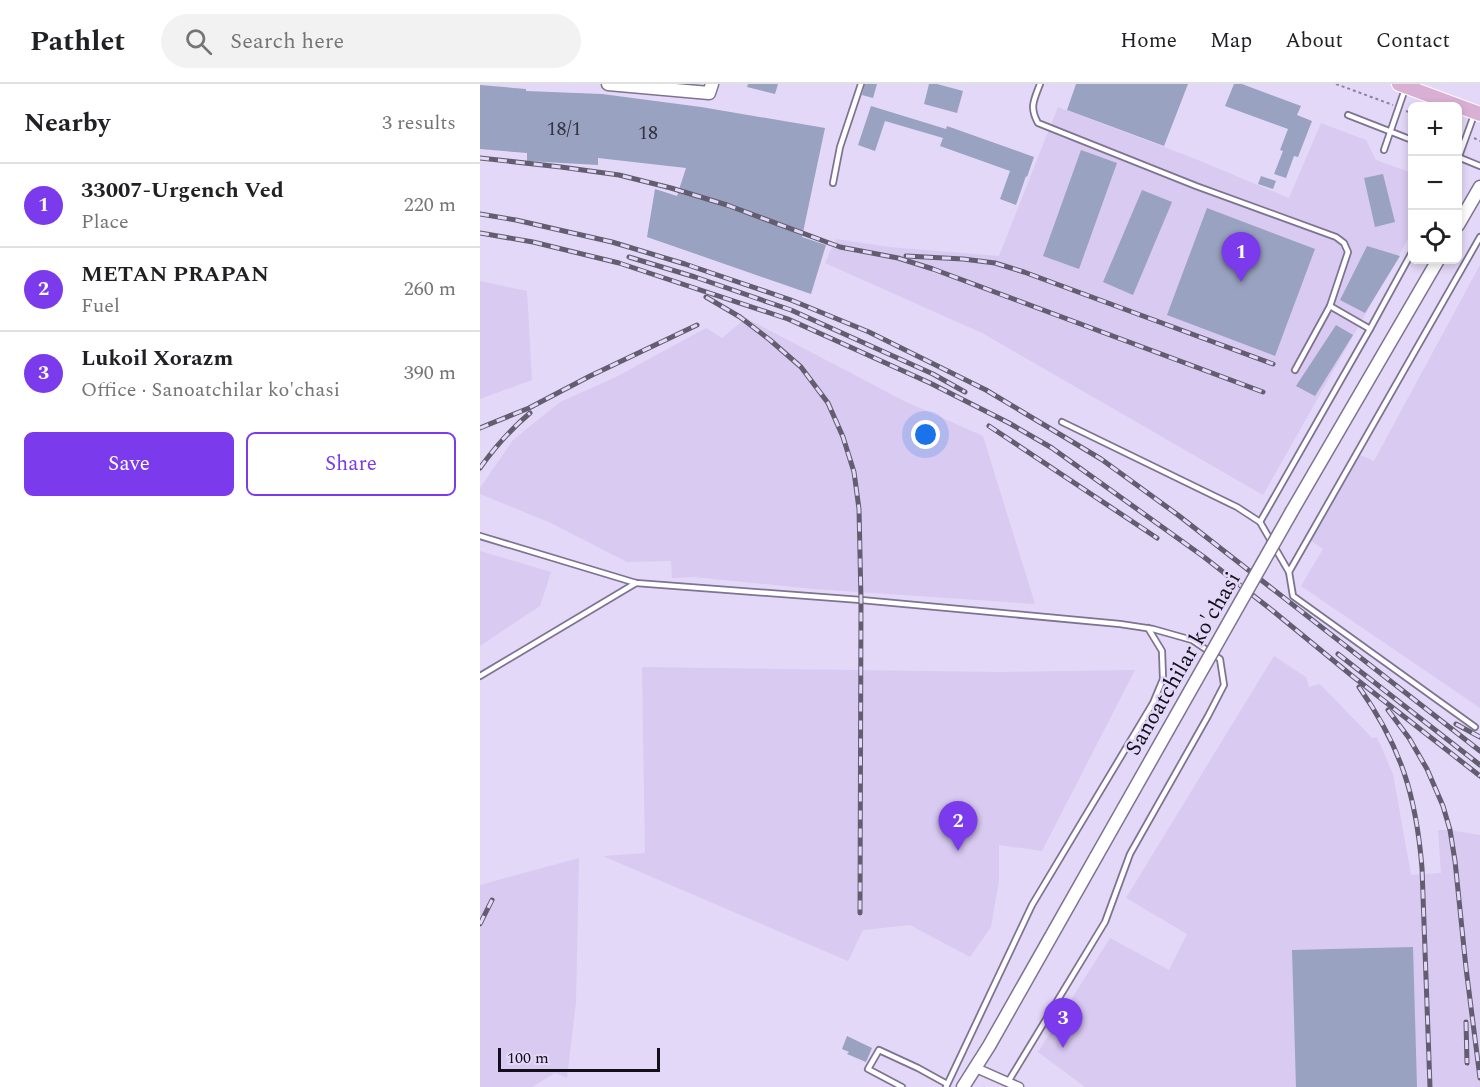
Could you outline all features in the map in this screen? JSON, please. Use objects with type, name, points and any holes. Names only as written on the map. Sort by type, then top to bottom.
[{"type":"main road","points":[[608,84],[711,89]]},
{"type":"main road","points":[[1403,85],[1478,114]]},
{"type":"main road","points":[[1462,218],[1480,187]]},
{"type":"main road","name":"Sanoatchilar ko'chasi","points":[[963,1087],[976,1068],[1292,511],[1436,264]]},
{"type":"street","points":[[976,1068],[1019,1087]]},
{"type":"lane","points":[[833,183],[840,147],[861,84]]},
{"type":"lane","points":[[1040,84],[1032,107],[1038,123],[1196,186],[1336,237],[1344,243],[1348,252],[1330,306],[1295,370]]},
{"type":"lane","points":[[1384,150],[1403,85]]},
{"type":"lane","points":[[1459,156],[1478,114]]},
{"type":"lane","points":[[1348,115],[1408,138]]},
{"type":"lane","points":[[1462,159],[1480,166]]},
{"type":"lane","points":[[1289,572],[1480,237]]},
{"type":"lane","points":[[1260,522],[1408,261]]},
{"type":"lane","points":[[1330,306],[1370,329]]},
{"type":"lane","points":[[1062,422],[1237,507],[1260,522],[1289,572],[1293,596],[1474,727]]},
{"type":"lane","points":[[480,536],[636,583],[861,600],[1120,624],[1148,628],[1192,640],[1220,660],[1224,685],[1130,855],[1105,922],[1008,1082]]},
{"type":"lane","points":[[480,676],[636,583]]},
{"type":"lane","points":[[903,1087],[868,1069],[879,1050],[918,1068],[946,1086],[1032,905],[1153,703],[1163,679],[1162,651],[1148,628]]},
{"type":"path","points":[[1336,84],[1408,112]]},
{"type":"shaded area","points":[[1058,107],[1193,158],[1289,198],[1321,123],[1366,140],[1376,160],[1408,172],[1408,239],[1263,495],[982,333],[825,263],[836,239],[889,247],[999,256]]},
{"type":"shaded area","points":[[1480,265],[1480,708],[1301,586],[1323,549],[1311,541],[1360,455],[1374,461]]},
{"type":"shaded area","points":[[480,281],[527,291],[532,380],[480,399]]},
{"type":"shaded area","points":[[746,318],[904,401],[983,436],[1035,604],[814,589],[693,577],[672,578],[671,561],[627,562],[551,523],[480,494],[480,488],[513,440],[560,402],[616,377],[706,328],[722,338]]},
{"type":"shaded area","points":[[480,551],[551,572],[540,606],[480,646]]},
{"type":"shaded area","points":[[1274,656],[1306,677],[1309,687],[1320,684],[1372,738],[1377,737],[1393,774],[1411,875],[1441,873],[1438,830],[1480,835],[1480,1087],[1085,1087],[1038,1052],[1110,938],[1169,970],[1187,934],[1126,898]]},
{"type":"shaded area","points":[[642,667],[999,672],[1135,670],[1042,851],[999,845],[999,880],[991,927],[970,957],[910,925],[863,930],[848,961],[603,856],[645,853]]},
{"type":"shaded area","points":[[579,858],[576,1002],[567,1078],[555,1073],[532,1087],[480,1087],[480,885]]},
{"type":"building","points":[[748,84],[778,84],[775,94],[747,87]]},
{"type":"building","points":[[865,84],[877,84],[873,98],[862,95]]},
{"type":"building","points":[[929,84],[963,91],[957,113],[924,104]]},
{"type":"building","points":[[1076,84],[1188,84],[1164,146],[1067,110]]},
{"type":"building","points":[[1234,84],[1242,84],[1301,106],[1297,115],[1312,121],[1298,157],[1294,156],[1286,178],[1274,174],[1288,129],[1225,106]]},
{"type":"building","points":[[480,85],[526,89],[526,91],[602,94],[701,107],[825,128],[802,237],[826,245],[811,294],[647,237],[655,189],[677,196],[686,168],[598,158],[598,165],[527,161],[527,153],[480,149]]},
{"type":"building","points":[[871,106],[946,129],[947,126],[1034,157],[1016,205],[1000,199],[1010,171],[940,146],[943,138],[885,121],[875,151],[858,145]]},
{"type":"building","points":[[1081,150],[1117,163],[1079,269],[1043,256]]},
{"type":"building","points":[[1383,174],[1395,222],[1375,227],[1364,178]]},
{"type":"building","points":[[1261,176],[1276,181],[1273,189],[1258,184]]},
{"type":"building","points":[[1142,190],[1172,202],[1133,295],[1103,282]]},
{"type":"building","points":[[1207,208],[1315,249],[1275,356],[1167,315]]},
{"type":"building","points":[[1367,246],[1400,256],[1365,313],[1340,300]]},
{"type":"building","points":[[1336,325],[1353,335],[1315,396],[1296,386]]},
{"type":"building","points":[[1413,947],[1417,1087],[1296,1087],[1292,950]]},
{"type":"building","points":[[847,1036],[872,1048],[866,1062],[847,1054],[849,1052],[842,1049]]},
{"type":"railway","points":[[480,158],[619,175],[671,188],[727,205],[840,247],[898,258],[933,269],[1263,392]]},
{"type":"railway","points":[[480,214],[612,242],[791,300],[869,332],[986,390],[1101,459],[1178,515],[1480,751]]},
{"type":"railway","points":[[480,233],[533,242],[619,263],[788,319],[930,383],[1009,423],[1052,448],[1204,557],[1480,776]]},
{"type":"railway","points":[[906,256],[995,263],[1273,364]]},
{"type":"railway","points":[[629,257],[791,310],[933,374],[965,392]]},
{"type":"railway","points":[[706,297],[740,317],[801,367],[828,403],[843,437],[854,472],[859,509],[861,600],[860,913]]},
{"type":"railway","points":[[480,428],[529,408],[697,325]]},
{"type":"railway","points":[[480,468],[516,425],[530,413]]},
{"type":"railway","points":[[989,426],[1157,538]]},
{"type":"railway","points":[[1338,654],[1480,765]]},
{"type":"railway","points":[[1359,687],[1374,709],[1396,751],[1411,794],[1416,817],[1422,868],[1430,1087]]},
{"type":"railway","points":[[1388,710],[1409,738],[1427,769],[1443,806],[1450,830],[1480,1078]]},
{"type":"railway","points":[[1456,724],[1480,737]]},
{"type":"railway","points":[[480,924],[492,900]]},
{"type":"railway","points":[[1466,1022],[1467,1063]]},
{"type":"place","name":"33007-Urgench Ved","points":[[1241,282]]},
{"type":"place","name":"METAN PRAPAN","points":[[958,851]]},
{"type":"place","name":"Lukoil Xorazm","points":[[1063,1048]]}]
